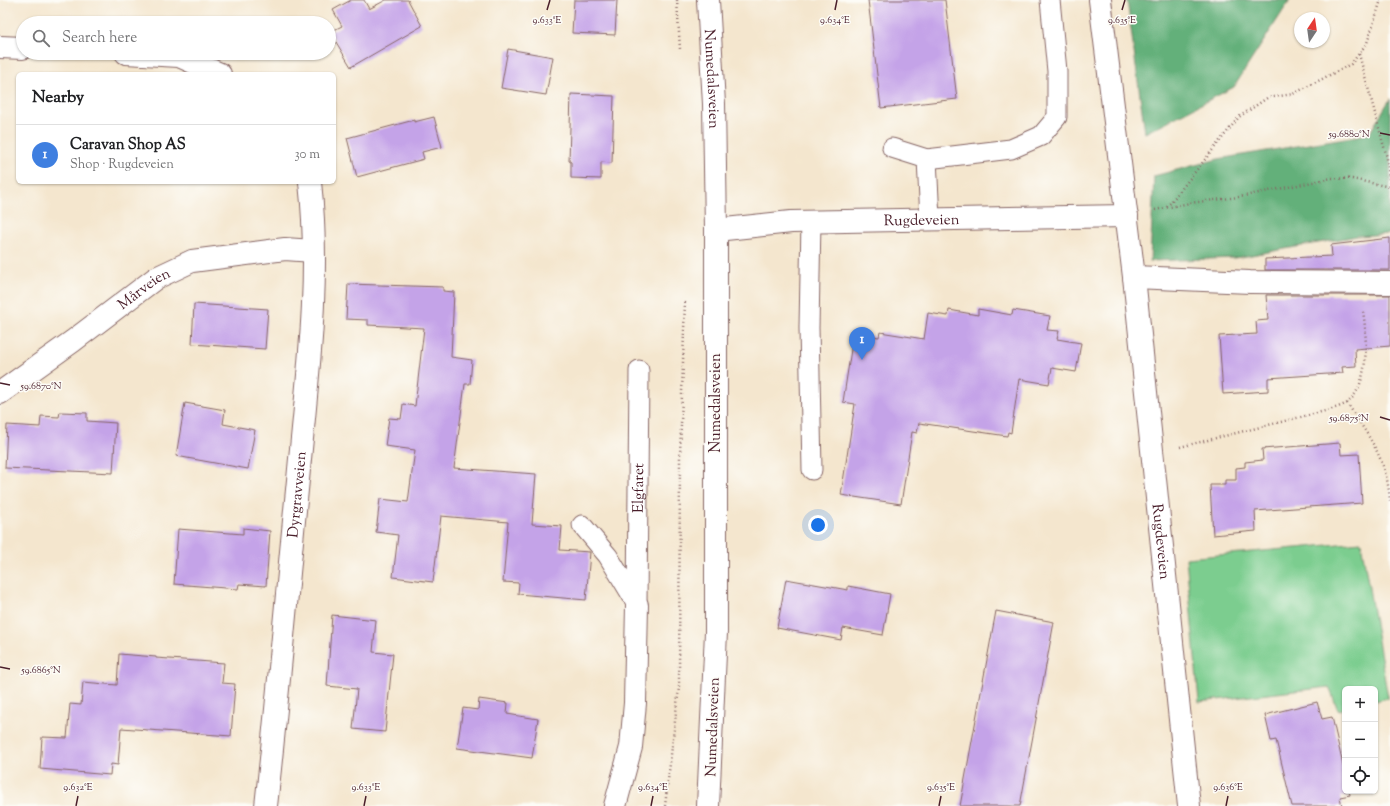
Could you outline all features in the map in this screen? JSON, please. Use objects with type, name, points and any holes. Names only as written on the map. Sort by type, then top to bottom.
[{"type":"street","name":"Numedalsveien","points":[[708,0],[714,104],[716,230],[716,632],[708,806]]},
{"type":"street","name":"Rugdeveien","points":[[1100,0],[1134,277],[1189,806]]},
{"type":"street","points":[[0,47],[16,48]]},
{"type":"street","points":[[188,60],[215,72]]},
{"type":"street","name":"Dyrgravveien","points":[[266,806],[276,717],[306,397],[313,303],[314,216],[310,184]]},
{"type":"street","name":"Rugdeveien","points":[[716,230],[811,221],[1127,216]]},
{"type":"street","name":"Mårveien","points":[[0,392],[73,341],[156,278],[192,261],[285,249],[313,251]]},
{"type":"street","points":[[1134,277],[1250,282],[1390,283]]},
{"type":"street","name":"Elgfaret","points":[[614,806],[631,747],[636,703],[637,605]]},
{"type":"lane","points":[[892,148],[927,159],[1011,148],[1041,136],[1057,117],[1057,71],[1050,0]]},
{"type":"lane","points":[[927,159],[930,219]]},
{"type":"lane","points":[[811,221],[809,328],[812,470]]},
{"type":"lane","name":"Elgfaret","points":[[637,605],[639,370]]},
{"type":"lane","points":[[582,525],[608,556],[637,605]]},
{"type":"path","points":[[677,0],[680,53]]},
{"type":"path","points":[[1167,207],[1239,118],[1267,98],[1293,94],[1352,64],[1366,43],[1381,0]]},
{"type":"path","points":[[1127,216],[1167,207],[1239,197],[1332,178],[1390,187],[1387,158],[1359,54]]},
{"type":"path","points":[[1153,454],[1329,410],[1347,403],[1361,379],[1365,364],[1364,321],[1359,283]]},
{"type":"path","points":[[665,806],[679,687],[680,456],[686,291]]},
{"type":"path","points":[[1347,403],[1384,464],[1389,488],[1390,503]]},
{"type":"green space","points":[[1127,0],[1290,0],[1234,87],[1145,133]]},
{"type":"green space","points":[[1390,99],[1390,234],[1357,236],[1235,258],[1150,261],[1154,176],[1218,159],[1369,134]]},
{"type":"green space","points":[[1361,542],[1388,698],[1378,700],[1378,686],[1342,686],[1342,709],[1338,710],[1329,687],[1199,702],[1186,558]]},
{"type":"building","points":[[351,0],[364,0],[369,9],[386,0],[408,0],[422,26],[351,67],[336,42],[336,29],[342,26],[333,10]]},
{"type":"building","points":[[574,0],[617,0],[615,35],[572,33]]},
{"type":"building","points":[[868,0],[945,0],[957,99],[881,108]]},
{"type":"building","points":[[508,49],[553,57],[546,95],[501,88]]},
{"type":"building","points":[[571,94],[614,96],[612,163],[601,162],[601,179],[571,178],[571,162],[569,161]]},
{"type":"building","points":[[434,117],[442,147],[422,152],[424,159],[357,177],[347,138],[414,120],[414,122]]},
{"type":"building","points":[[1390,238],[1390,270],[1265,270],[1265,259],[1332,256],[1331,245]]},
{"type":"building","points":[[348,284],[443,287],[443,291],[454,292],[451,357],[472,360],[470,384],[465,384],[454,468],[536,474],[532,524],[562,526],[560,550],[590,552],[586,600],[518,594],[519,583],[503,582],[508,522],[441,516],[433,582],[393,577],[398,535],[376,532],[380,499],[408,502],[415,450],[385,446],[389,418],[401,419],[403,404],[415,406],[424,328],[368,325],[368,320],[346,319]]},
{"type":"building","points":[[1266,295],[1390,295],[1390,346],[1355,349],[1356,366],[1342,367],[1343,373],[1268,378],[1268,391],[1223,394],[1219,336],[1257,334],[1256,321],[1268,320]]},
{"type":"building","points":[[194,304],[268,309],[265,349],[192,344]]},
{"type":"building","points":[[978,309],[1012,315],[1013,310],[1050,316],[1047,330],[1059,331],[1057,339],[1081,343],[1076,372],[1052,368],[1049,384],[1019,379],[1011,433],[1008,432],[1007,436],[919,423],[917,433],[912,432],[901,504],[841,495],[855,404],[843,402],[852,343],[856,343],[857,334],[879,337],[880,332],[924,339],[928,313],[948,316],[949,310],[978,315]]},
{"type":"building","points":[[185,403],[225,410],[223,424],[255,430],[248,469],[176,456]]},
{"type":"building","points":[[60,412],[87,413],[87,421],[116,423],[113,473],[5,468],[7,425],[40,427],[41,416],[59,417]]},
{"type":"building","points":[[1340,443],[1341,455],[1359,454],[1362,503],[1255,511],[1256,531],[1213,535],[1210,485],[1225,485],[1225,480],[1236,480],[1236,468],[1245,467],[1245,462],[1263,460],[1262,449]]},
{"type":"building","points":[[243,528],[270,531],[266,586],[239,584],[238,589],[174,584],[178,529],[243,534]]},
{"type":"building","points":[[786,579],[848,590],[848,586],[890,594],[883,635],[843,628],[841,640],[777,628]]},
{"type":"building","points":[[996,611],[1054,622],[1020,806],[960,806]]},
{"type":"building","points":[[332,615],[376,620],[373,652],[393,654],[385,732],[353,729],[357,689],[327,686]]},
{"type":"building","points":[[119,654],[224,663],[222,683],[235,684],[231,736],[121,728],[118,765],[111,764],[110,775],[40,769],[42,737],[67,738],[70,704],[81,705],[83,682],[117,685]]},
{"type":"building","points":[[479,699],[508,703],[507,714],[538,719],[532,758],[457,748],[463,708],[478,710]]},
{"type":"building","points":[[1317,702],[1322,719],[1332,717],[1342,761],[1342,794],[1350,795],[1340,797],[1342,806],[1292,806],[1276,740],[1271,741],[1265,715]]},
{"type":"place","name":"Caravan Shop AS","points":[[862,360]]}]
